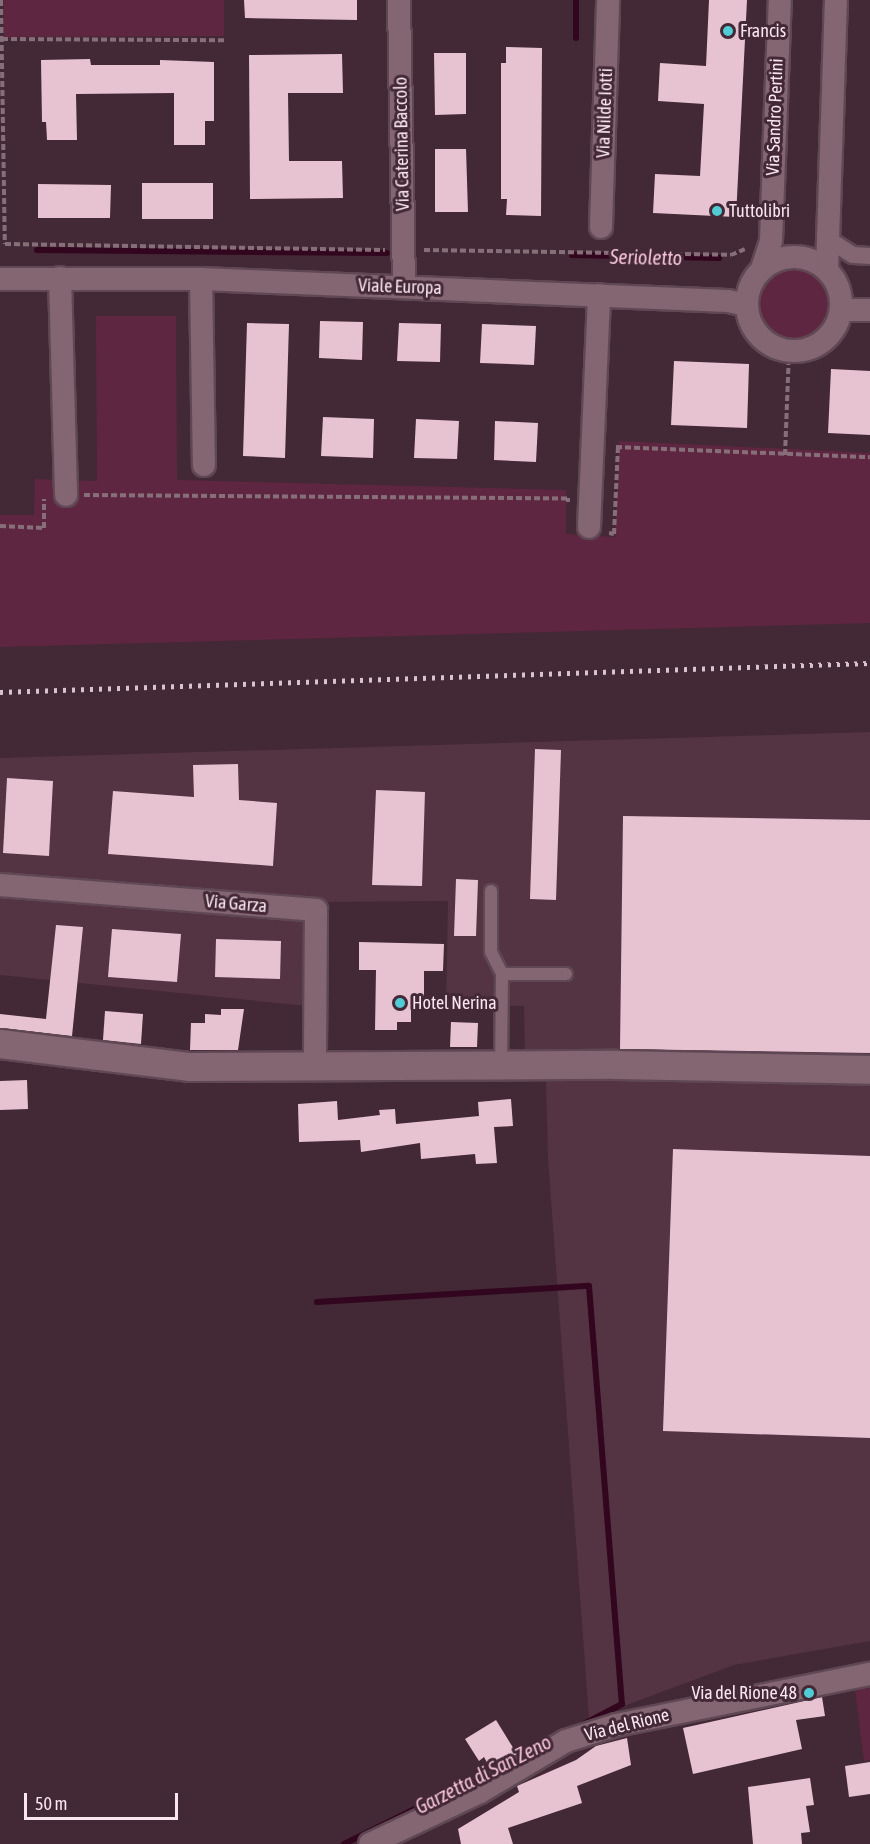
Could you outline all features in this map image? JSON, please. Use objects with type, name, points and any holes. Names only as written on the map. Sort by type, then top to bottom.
[{"type":"street","name":"Via Caterina Baccolo","points":[[399,0],[404,287]]},
{"type":"street","name":"Via Nilde Iotti","points":[[601,227],[608,0]]},
{"type":"street","name":"Via Sandro Pertini","points":[[762,269],[771,240],[780,0]]},
{"type":"street","points":[[827,270],[825,237],[836,0]]},
{"type":"street","points":[[825,237],[854,255],[870,256]]},
{"type":"street","points":[[783,258],[806,258],[827,270],[839,288],[842,310],[833,332],[814,347],[789,351],[768,344],[753,327],[747,305],[750,286],[762,269],[783,258]]},
{"type":"street","points":[[60,278],[66,495]]},
{"type":"street","name":"Viale Europa","points":[[0,279],[201,279],[728,301],[747,305]]},
{"type":"street","points":[[201,279],[204,465]]},
{"type":"street","points":[[596,530],[592,446],[599,295]]},
{"type":"street","points":[[842,310],[870,310]]},
{"type":"street","name":"Via Garza","points":[[0,885],[316,910],[315,1068]]},
{"type":"street","points":[[0,1044],[191,1067],[501,1065],[870,1070]]},
{"type":"street","name":"Via del Rione","points":[[370,1844],[480,1792],[566,1741],[616,1725],[870,1674]]},
{"type":"lane","points":[[491,891],[491,952],[502,974],[501,1065]]},
{"type":"lane","points":[[502,974],[566,974]]},
{"type":"path","points":[[1,0],[5,244],[394,250]]},
{"type":"path","points":[[2,39],[225,40]]},
{"type":"path","points":[[415,250],[731,255],[744,251],[751,242]]},
{"type":"path","points":[[785,454],[789,351]]},
{"type":"path","points":[[592,446],[870,457]]},
{"type":"path","points":[[596,530],[614,534],[618,447]]},
{"type":"path","points":[[0,526],[44,528],[44,495],[568,498],[568,509]]},
{"type":"shaded area","points":[[4,0],[224,0],[224,36],[4,37]]},
{"type":"shaded area","points":[[794,264],[809,267],[822,276],[831,289],[834,304],[831,319],[822,332],[809,341],[794,344],[779,341],[766,332],[757,319],[754,304],[757,289],[766,276],[779,267]]},
{"type":"shaded area","points":[[96,316],[176,316],[177,480],[566,490],[566,534],[615,537],[619,441],[870,453],[870,623],[0,647],[0,515],[34,515],[35,479],[97,481]]},
{"type":"shaded area","points":[[870,732],[870,1055],[620,1051],[525,1057],[524,1006],[446,1005],[448,901],[317,902],[307,1006],[0,975],[0,758]]},
{"type":"shaded area","points":[[586,1074],[870,1082],[870,1641],[734,1665],[589,1719],[548,1159],[546,1081]]},
{"type":"shaded area","points":[[870,1688],[870,1760],[864,1761],[855,1690]]},
{"type":"building","points":[[244,0],[357,0],[357,20],[245,18]]},
{"type":"building","points":[[709,0],[747,0],[736,217],[653,213],[655,174],[700,176],[704,104],[658,101],[660,63],[706,66]]},
{"type":"building","points":[[506,47],[542,48],[541,216],[506,215],[507,199],[501,199],[501,63],[506,63]]},
{"type":"building","points":[[434,53],[466,53],[466,114],[435,115]]},
{"type":"building","points":[[342,54],[343,93],[288,93],[289,161],[342,161],[343,198],[250,199],[249,55]]},
{"type":"building","points":[[90,59],[91,65],[160,65],[160,60],[214,62],[214,121],[205,121],[205,145],[174,145],[174,93],[76,94],[77,140],[47,140],[46,122],[42,122],[41,60]]},
{"type":"building","points":[[435,149],[466,149],[468,212],[435,212]]},
{"type":"building","points":[[142,183],[213,183],[213,219],[142,219]]},
{"type":"building","points":[[38,184],[111,185],[110,218],[38,218]]},
{"type":"building","points":[[320,321],[363,322],[362,360],[319,358]]},
{"type":"building","points":[[247,323],[289,324],[285,458],[243,456]]},
{"type":"building","points":[[399,323],[441,324],[440,362],[397,361]]},
{"type":"building","points":[[482,324],[536,326],[534,365],[480,363]]},
{"type":"building","points":[[674,361],[749,364],[747,428],[671,425]]},
{"type":"building","points":[[831,369],[870,371],[870,435],[828,433]]},
{"type":"building","points":[[323,417],[374,419],[373,458],[321,456]]},
{"type":"building","points":[[416,419],[459,421],[457,459],[414,458]]},
{"type":"building","points":[[495,421],[538,423],[536,462],[494,460]]},
{"type":"building","points":[[535,749],[561,750],[556,900],[530,899]]},
{"type":"building","points":[[238,764],[239,800],[277,803],[273,866],[108,854],[113,791],[194,797],[193,765]]},
{"type":"building","points":[[7,778],[53,781],[49,856],[3,853]]},
{"type":"building","points":[[376,790],[425,792],[422,886],[372,885]]},
{"type":"building","points":[[623,816],[870,820],[870,1053],[620,1049]]},
{"type":"building","points":[[456,879],[478,880],[476,936],[454,936]]},
{"type":"building","points":[[56,925],[83,927],[72,1036],[0,1028],[0,1014],[46,1019]]},
{"type":"building","points":[[112,929],[181,934],[177,982],[108,977]]},
{"type":"building","points":[[216,939],[281,941],[280,979],[215,977]]},
{"type":"building","points":[[359,942],[444,944],[443,971],[424,971],[424,1001],[411,1001],[411,1022],[397,1022],[397,1030],[375,1030],[376,970],[359,970]]},
{"type":"building","points":[[221,1009],[244,1009],[238,1050],[190,1050],[191,1023],[205,1023],[205,1014],[221,1015]]},
{"type":"building","points":[[105,1011],[143,1014],[141,1044],[103,1040]]},
{"type":"building","points":[[451,1022],[478,1023],[477,1047],[450,1047]]},
{"type":"building","points":[[27,1080],[28,1109],[0,1110],[0,1081]]},
{"type":"building","points":[[511,1099],[513,1126],[494,1127],[497,1163],[476,1164],[475,1154],[421,1159],[420,1143],[361,1152],[360,1140],[299,1142],[298,1104],[337,1101],[338,1120],[380,1115],[379,1110],[395,1109],[396,1124],[479,1116],[478,1102]]},
{"type":"building","points":[[673,1149],[870,1156],[870,1438],[663,1431]]},
{"type":"building","points":[[822,1697],[825,1716],[796,1720],[802,1749],[693,1774],[683,1728]]},
{"type":"building","points":[[496,1720],[517,1754],[491,1770],[484,1757],[479,1761],[465,1739]]},
{"type":"building","points":[[627,1738],[631,1765],[577,1786],[582,1803],[508,1828],[513,1844],[461,1844],[458,1829],[519,1792],[517,1786],[576,1760],[596,1746]]},
{"type":"building","points":[[870,1762],[870,1794],[849,1797],[845,1766]]},
{"type":"building","points":[[810,1778],[814,1805],[806,1806],[810,1832],[801,1833],[802,1844],[753,1844],[748,1787]]},
{"type":"waterway","name":"Serioletto","points":[[576,0],[576,38]]},
{"type":"waterway","points":[[37,250],[387,253]]},
{"type":"waterway","name":"Serioletto","points":[[572,255],[719,258]]},
{"type":"waterway","points":[[317,1302],[589,1286],[622,1704],[580,1726]]},
{"type":"waterway","name":"Garzetta di San Zeno","points":[[344,1844],[502,1766]]},
{"type":"railway","points":[[0,692],[870,663]]},
{"type":"place","name":"Francis","points":[[728,31]]},
{"type":"place","name":"Tuttolibri","points":[[717,211]]},
{"type":"place","name":"Hotel Nerina","points":[[400,1003]]},
{"type":"place","name":"Via del Rione 48","points":[[809,1693]]}]
